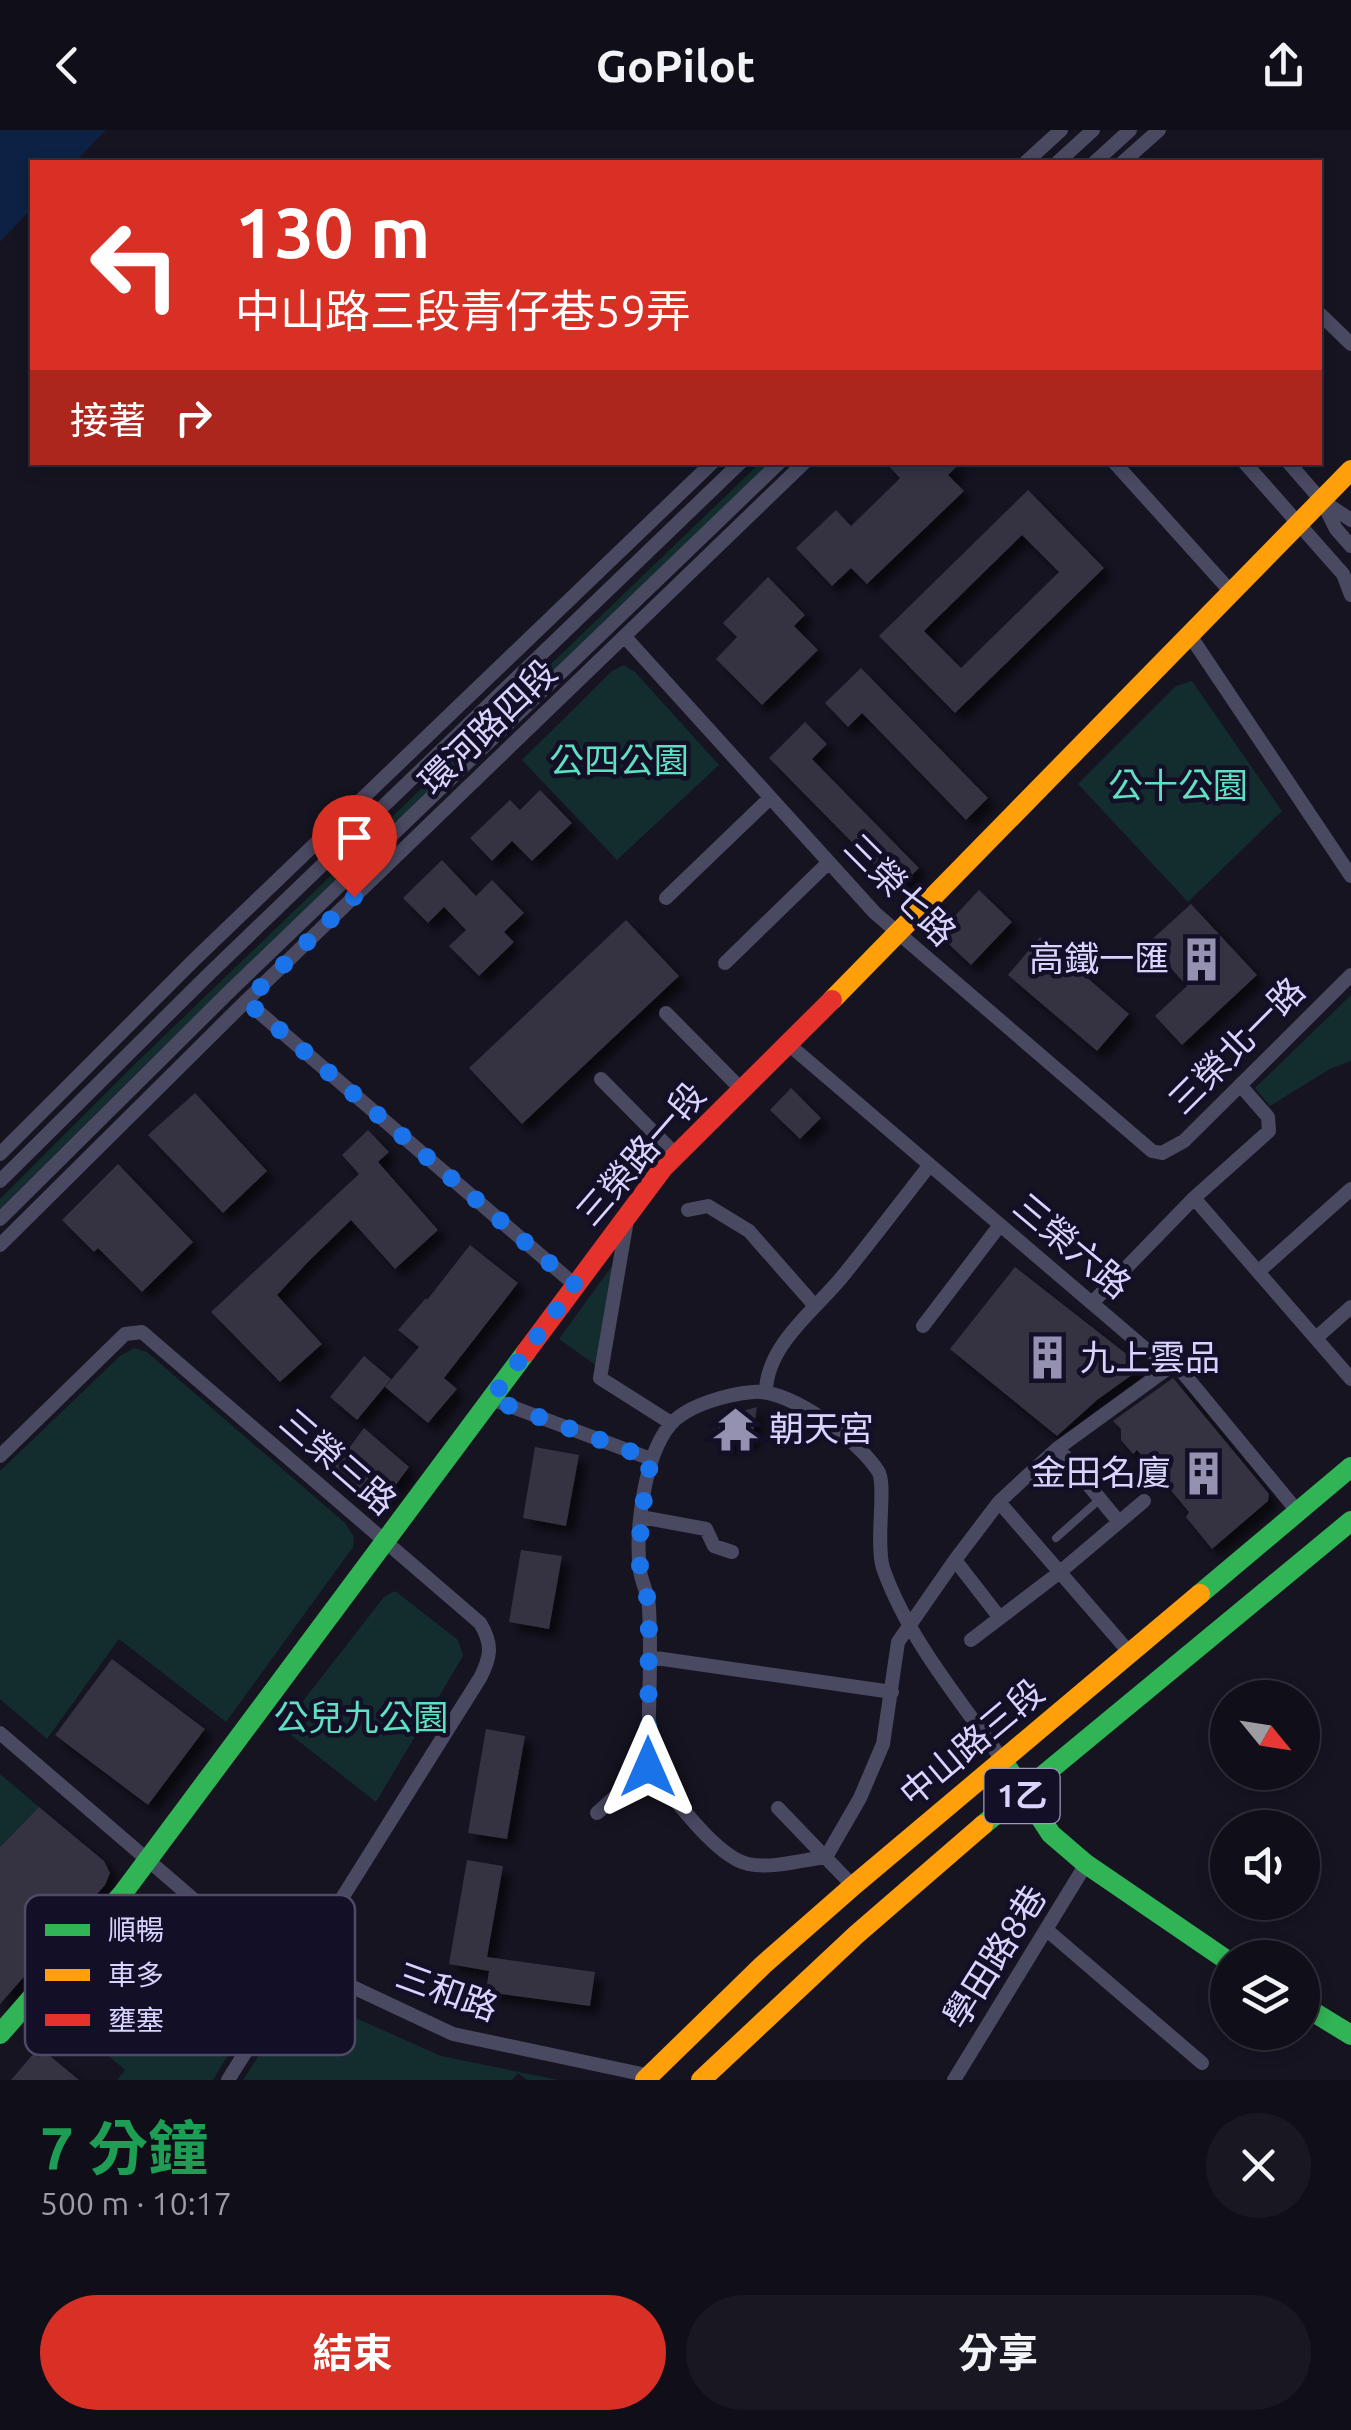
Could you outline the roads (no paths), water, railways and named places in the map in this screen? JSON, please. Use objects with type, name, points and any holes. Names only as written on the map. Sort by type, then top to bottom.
[{"type":"main road","name":"三榮路一段","points":[[122,1895],[628,1213],[676,1154],[898,935],[1351,470]]},
{"type":"main road","name":"中山路三段","points":[[650,2078],[763,1965],[852,1886],[1351,1467]]},
{"type":"main road","name":"中山路三段","points":[[701,2080],[788,1994],[1351,1521]]},
{"type":"main road","points":[[1003,1761],[1051,1834],[1086,1864],[1210,1949]]},
{"type":"main road","name":"三榮路一段","points":[[0,2034],[25,2006]]},
{"type":"main road","points":[[1320,2016],[1351,2035]]},
{"type":"street","points":[[1028,160],[1062,130]]},
{"type":"street","points":[[1060,160],[1094,130]]},
{"type":"street","points":[[1096,160],[1130,130]]},
{"type":"street","points":[[1125,160],[1159,130]]},
{"type":"street","points":[[1322,316],[1351,344]]},
{"type":"street","name":"環河路四段","points":[[0,1154],[194,960],[710,465]]},
{"type":"street","name":"環河路四段","points":[[0,1181],[210,973],[738,465]]},
{"type":"street","name":"環河路四段","points":[[0,1219],[232,989],[777,465]]},
{"type":"street","name":"環河路四段","points":[[0,1245],[246,1001],[802,465]]},
{"type":"street","points":[[1117,465],[1232,594]]},
{"type":"street","points":[[1247,465],[1347,578],[1351,595]]},
{"type":"street","points":[[1291,465],[1321,500],[1336,530],[1351,546]]},
{"type":"street","points":[[1321,500],[1351,520]]},
{"type":"street","name":"三榮七路","points":[[625,637],[898,935],[1143,1146],[1162,1153]]},
{"type":"street","points":[[1190,638],[1351,876]]},
{"type":"street","points":[[666,898],[770,798]]},
{"type":"street","points":[[725,964],[828,862]]},
{"type":"street","name":"三榮北一路","points":[[1162,1153],[1184,1141],[1351,975]]},
{"type":"street","points":[[246,1001],[575,1285]]},
{"type":"street","points":[[666,1013],[740,1090]]},
{"type":"street","name":"三榮六路","points":[[787,1043],[1148,1351],[1176,1363],[1298,1512]]},
{"type":"street","points":[[601,1079],[676,1154]]},
{"type":"street","points":[[1092,1302],[1194,1198],[1270,1130],[1268,1117],[1240,1085]]},
{"type":"street","points":[[766,1391],[770,1368],[928,1166]]},
{"type":"street","points":[[1258,1272],[1351,1189]]},
{"type":"street","points":[[1194,1198],[1351,1380]]},
{"type":"street","points":[[688,1210],[708,1206],[738,1224],[815,1306]]},
{"type":"street","points":[[628,1213],[600,1378],[671,1423]]},
{"type":"street","points":[[923,1326],[1000,1225]]},
{"type":"street","points":[[1316,1338],[1351,1307]]},
{"type":"street","name":"三榮三路","points":[[0,1456],[125,1334],[136,1330],[148,1336],[480,1623],[491,1647],[488,1662],[344,1895]]},
{"type":"street","points":[[1003,1761],[910,1626],[891,1588],[878,1542],[880,1473],[820,1418],[766,1391],[720,1398],[671,1423],[651,1459],[641,1517],[640,1571],[649,1604],[648,1767],[725,1853],[748,1864],[783,1864],[826,1856],[860,1798],[883,1744],[898,1642],[910,1626],[955,1560],[999,1502],[1058,1448],[1176,1363]]},
{"type":"street","points":[[491,1399],[651,1459]]},
{"type":"street","points":[[1058,1448],[1119,1522]]},
{"type":"street","points":[[971,1640],[1060,1572],[1144,1500]]},
{"type":"street","points":[[999,1502],[1129,1652]]},
{"type":"street","points":[[641,1517],[706,1530],[714,1546],[732,1552]]},
{"type":"street","points":[[955,1560],[1000,1618]]},
{"type":"street","points":[[649,1657],[892,1692]]},
{"type":"street","name":"三和路","points":[[0,1733],[189,1895]]},
{"type":"street","points":[[597,1813],[648,1767]]},
{"type":"street","points":[[778,1808],[852,1886]]},
{"type":"street","name":"學田路8巷","points":[[954,2080],[1086,1864]]},
{"type":"street","points":[[1048,1931],[1202,2063]]},
{"type":"street","name":"三和路","points":[[355,1989],[454,2034],[650,2078]]},
{"type":"street","points":[[228,2080],[244,2055]]},
{"type":"lane","points":[[1056,1538],[1100,1499]]},
{"type":"water","points":[[0,130],[106,130],[77,160],[30,160],[30,210],[0,242]]},
{"type":"place","name":"高鐵一匯","points":[[1202,959]]},
{"type":"place","name":"九上雲品","points":[[1047,1358]]},
{"type":"place","name":"朝天宮","points":[[736,1429]]},
{"type":"place","name":"金田名廈","points":[[1204,1473]]},
{"type":"park label","name":"公四公園","points":[[619,761]]},
{"type":"park label","name":"公十公園","points":[[1178,786]]},
{"type":"park label","name":"公兒九公園","points":[[361,1718]]}]
